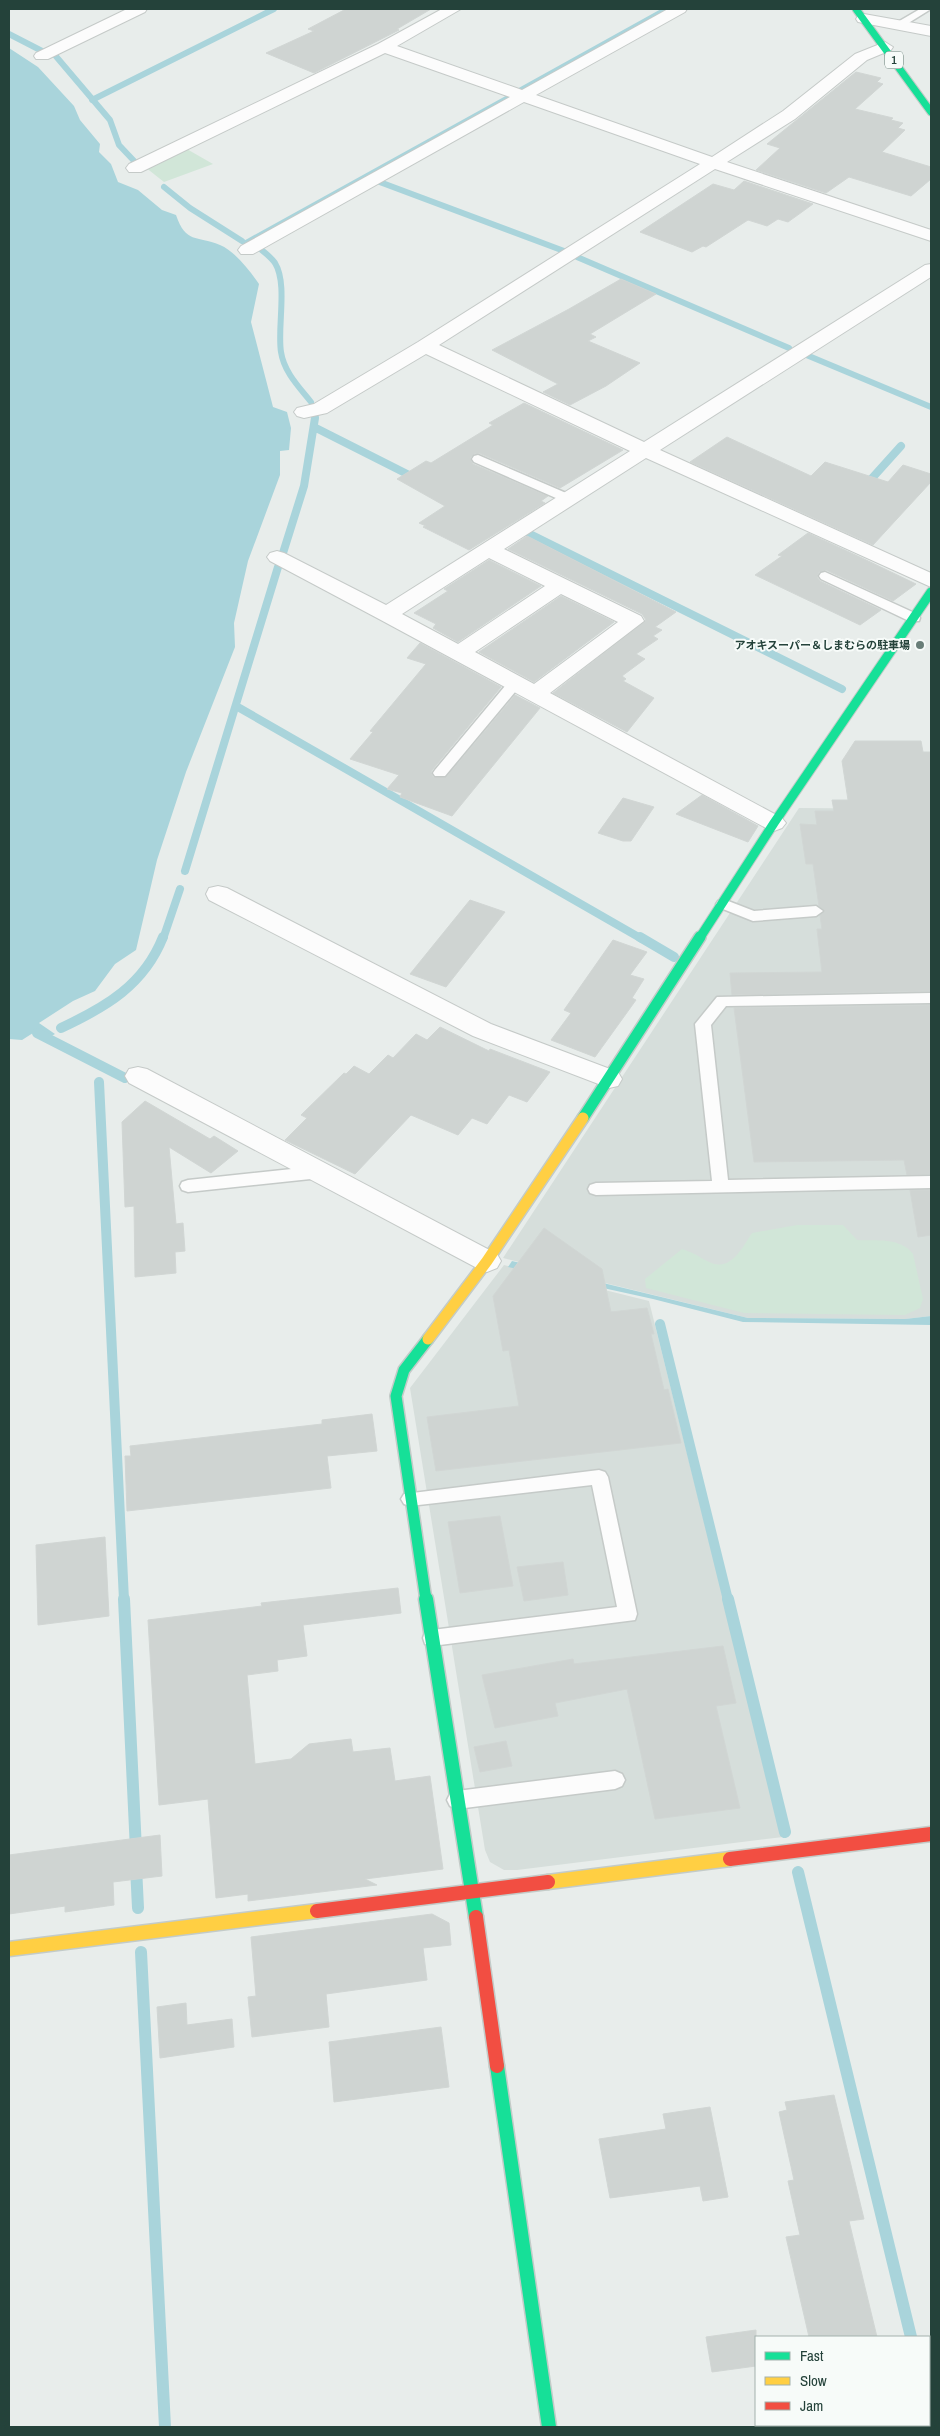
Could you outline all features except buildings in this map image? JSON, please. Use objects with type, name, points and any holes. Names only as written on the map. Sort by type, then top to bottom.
[{"type":"main road","name":"1","points":[[860,14],[931,112]]},
{"type":"main road","points":[[549,2427],[472,1892],[410,1499],[395,1390],[401,1374],[487,1261],[609,1079],[774,823],[931,592]]},
{"type":"main road","points":[[9,1949],[931,1834]]},
{"type":"street","points":[[42,56],[139,9]]},
{"type":"street","points":[[135,168],[384,47],[453,9]]},
{"type":"street","points":[[247,250],[679,9]]},
{"type":"street","points":[[860,14],[899,25],[931,31]]},
{"type":"street","points":[[384,47],[713,163],[931,236]]},
{"type":"street","points":[[304,412],[320,409],[425,346],[789,115],[861,56],[885,48]]},
{"type":"street","points":[[387,614],[931,269]]},
{"type":"street","points":[[425,346],[931,581]]},
{"type":"street","points":[[489,550],[633,621],[535,694]]},
{"type":"street","points":[[277,557],[387,614],[774,823]]},
{"type":"street","points":[[459,653],[560,585]]},
{"type":"street","points":[[218,894],[482,1030],[609,1079]]},
{"type":"street","points":[[138,1076],[487,1261]]},
{"type":"lane","points":[[899,25],[926,9]]},
{"type":"lane","points":[[478,459],[569,499]]},
{"type":"lane","points":[[825,576],[914,618]]},
{"type":"lane","points":[[440,773],[515,683]]},
{"type":"lane","points":[[723,904],[753,916],[816,911]]},
{"type":"lane","points":[[721,1186],[704,1024],[722,1001],[931,998]]},
{"type":"lane","points":[[188,1186],[320,1172]]},
{"type":"lane","points":[[596,1189],[931,1182]]},
{"type":"lane","points":[[410,1499],[599,1477],[628,1614],[432,1638]]},
{"type":"lane","points":[[457,1800],[615,1780]]},
{"type":"shaded area","points":[[799,808],[931,809],[931,1316],[905,1319],[748,1318],[503,1258]]},
{"type":"shaded area","points":[[504,1265],[649,1301],[783,1837],[517,1870],[504,1870],[490,1862],[485,1850],[410,1388]]},
{"type":"green space","points":[[185,148],[213,164],[164,182],[145,167]]},
{"type":"green space","points":[[797,1225],[843,1225],[857,1240],[895,1242],[908,1249],[913,1254],[923,1299],[920,1308],[905,1315],[744,1313],[646,1288],[645,1279],[682,1249],[715,1264],[722,1264],[734,1258],[752,1233]]},
{"type":"water","points":[[9,48],[38,67],[74,106],[80,120],[100,144],[99,152],[111,164],[118,182],[138,190],[162,210],[176,215],[188,235],[226,248],[242,262],[259,284],[251,322],[273,407],[287,412],[291,428],[289,450],[280,451],[280,475],[248,561],[234,623],[235,647],[186,772],[157,860],[136,950],[115,964],[95,991],[73,1001],[39,1023],[55,1034],[44,1040],[33,1033],[22,1040],[9,1039]]},
{"type":"water","points":[[512,1261],[748,1318],[905,1319],[931,1316],[931,1325],[743,1322],[653,1299],[508,1267]]},
{"type":"waterway","points":[[93,100],[274,9]]},
{"type":"waterway","points":[[521,90],[667,9]]},
{"type":"waterway","points":[[9,34],[44,52]]},
{"type":"waterway","points":[[54,54],[93,100]]},
{"type":"waterway","points":[[246,243],[508,98]]},
{"type":"waterway","points":[[93,100],[110,120],[119,145],[136,163]]},
{"type":"waterway","points":[[377,181],[564,251]]},
{"type":"waterway","points":[[164,187],[190,208],[242,241]]},
{"type":"waterway","points":[[258,247],[275,263],[279,272],[282,294],[280,342],[285,366],[311,402]]},
{"type":"waterway","points":[[577,257],[789,348]]},
{"type":"waterway","points":[[804,354],[931,407]]},
{"type":"waterway","points":[[283,553],[304,486],[315,418]]},
{"type":"waterway","points":[[314,427],[417,479]]},
{"type":"waterway","points":[[865,486],[901,446]]},
{"type":"waterway","points":[[526,532],[842,689]]},
{"type":"waterway","points":[[185,871],[278,567]]},
{"type":"waterway","points":[[236,706],[642,939]]},
{"type":"waterway","points":[[163,939],[180,889]]},
{"type":"waterway","points":[[61,1028],[93,1012],[122,993],[145,969],[163,937]]},
{"type":"waterway","points":[[640,937],[674,957]]},
{"type":"waterway","points":[[37,1033],[125,1078]]},
{"type":"waterway","points":[[99,1082],[124,1600]]},
{"type":"waterway","points":[[660,1324],[728,1600]]},
{"type":"waterway","points":[[124,1599],[136,1850]]},
{"type":"waterway","points":[[728,1599],[785,1832]]},
{"type":"waterway","points":[[136,1867],[138,1908]]},
{"type":"waterway","points":[[798,1872],[911,2336]]},
{"type":"waterway","points":[[141,1952],[165,2427]]},
{"type":"waterway","points":[[930,2416],[931,2421]]},
{"type":"traffic: fast","points":[[856,9],[931,112]]},
{"type":"traffic: fast","points":[[583,1118],[774,823],[931,592]]},
{"type":"traffic: fast","points":[[428,1339],[409,1362],[400,1378],[396,1396],[396,1407],[476,1917]]},
{"type":"traffic: fast","points":[[497,2066],[549,2427]]},
{"type":"traffic: slow","points":[[428,1339],[487,1261],[583,1118]]},
{"type":"traffic: slow","points":[[548,1882],[730,1859]]},
{"type":"traffic: slow","points":[[9,1949],[317,1911]]},
{"type":"traffic: jam","points":[[730,1859],[931,1834]]},
{"type":"traffic: jam","points":[[317,1911],[548,1882]]},
{"type":"traffic: jam","points":[[476,1917],[497,2066]]},
{"type":"place","name":"アオキスーパー＆しまむらの駐車場","points":[[920,645]]}]
